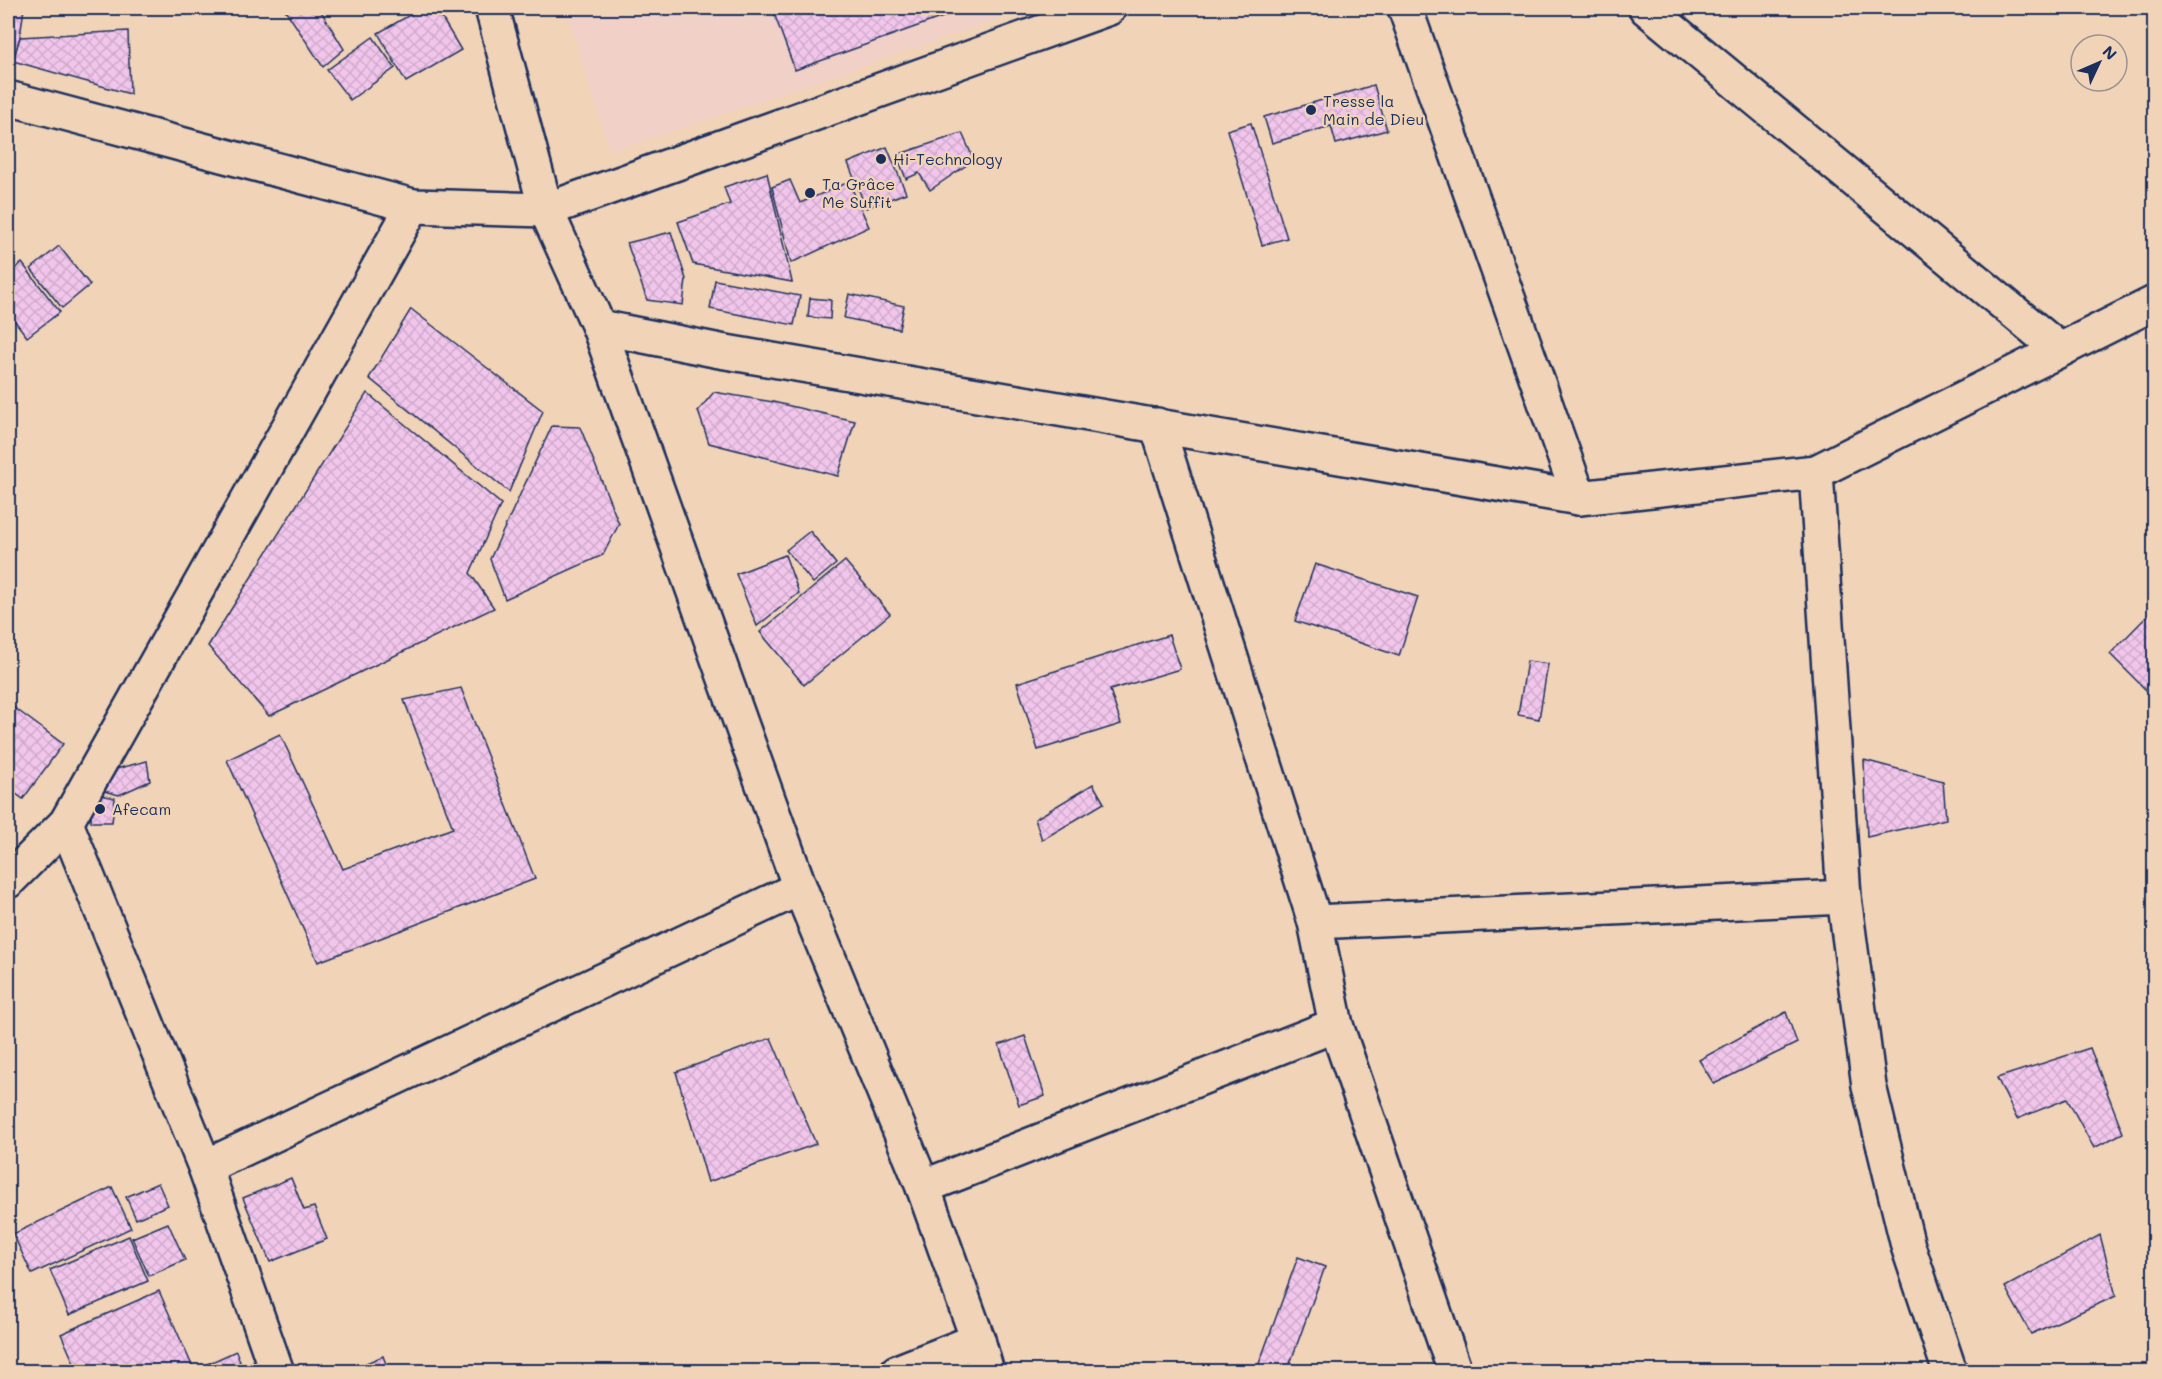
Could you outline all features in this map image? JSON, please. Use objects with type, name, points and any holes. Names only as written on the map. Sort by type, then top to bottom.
[{"type":"street","points":[[492,8],[546,210],[599,327],[800,888],[923,1186],[987,1371]]},
{"type":"street","points":[[8,98],[413,206],[546,210],[1109,8]]},
{"type":"street","points":[[1405,8],[1579,498]]},
{"type":"street","points":[[1646,8],[2060,350]]},
{"type":"street","points":[[8,881],[66,824],[413,206]]},
{"type":"street","points":[[599,327],[720,351],[1579,498],[1816,472],[2154,303]]},
{"type":"street","points":[[1156,425],[1315,922],[1336,1025],[1455,1371]]},
{"type":"street","points":[[1816,472],[1844,897],[1869,1086],[1908,1246],[1950,1371]]},
{"type":"street","points":[[66,824],[206,1167],[277,1371]]},
{"type":"street","points":[[206,1167],[800,888]]},
{"type":"street","points":[[1315,922],[1844,897]]},
{"type":"street","points":[[923,1186],[1336,1025]]},
{"type":"street","points":[[897,1371],[978,1340]]},
{"type":"shaded area","points":[[565,8],[1033,8],[611,152]]},
{"type":"building","points":[[8,8],[24,8],[20,37],[13,61],[8,59]]},
{"type":"building","points":[[284,8],[319,8],[344,49],[323,67]]},
{"type":"building","points":[[422,8],[436,8],[461,50],[406,82],[378,33]]},
{"type":"building","points":[[772,8],[968,8],[795,70]]},
{"type":"building","points":[[128,31],[130,94],[13,61],[20,37]]},
{"type":"building","points":[[373,37],[395,68],[350,100],[327,70]]},
{"type":"building","points":[[1374,85],[1387,130],[1336,144],[1331,126],[1272,143],[1264,117]]},
{"type":"building","points":[[1251,123],[1287,238],[1262,245],[1227,130]]},
{"type":"building","points":[[962,133],[974,160],[930,190],[919,173],[906,179],[897,155]]},
{"type":"building","points":[[887,147],[906,193],[866,208],[848,163]]},
{"type":"building","points":[[767,173],[792,282],[693,264],[678,222],[730,204],[724,187]]},
{"type":"building","points":[[790,180],[800,203],[849,182],[869,227],[791,263],[772,187]]},
{"type":"building","points":[[671,232],[686,279],[683,305],[647,300],[627,243]]},
{"type":"building","points":[[59,246],[90,285],[62,308],[31,269]]},
{"type":"building","points":[[22,263],[60,312],[27,337],[8,312],[8,274]]},
{"type":"building","points":[[715,280],[800,296],[794,325],[710,309]]},
{"type":"building","points":[[849,294],[904,306],[899,329],[844,318]]},
{"type":"building","points":[[810,298],[831,300],[830,319],[808,317]]},
{"type":"building","points":[[411,309],[543,411],[509,492],[369,378]]},
{"type":"building","points":[[714,392],[773,402],[855,421],[838,476],[709,443],[698,411]]},
{"type":"building","points":[[367,393],[501,504],[470,573],[494,608],[269,716],[208,646]]},
{"type":"building","points":[[552,426],[580,427],[619,524],[603,555],[505,599],[490,559]]},
{"type":"building","points":[[810,531],[836,564],[813,583],[786,550]]},
{"type":"building","points":[[785,555],[799,593],[757,626],[736,574]]},
{"type":"building","points":[[845,561],[890,614],[804,685],[760,632]]},
{"type":"building","points":[[1315,564],[1418,597],[1399,656],[1295,621]]},
{"type":"building","points":[[2154,609],[2154,692],[2151,695],[2110,654]]},
{"type":"building","points":[[1169,635],[1180,669],[1110,690],[1121,724],[1038,750],[1017,683]]},
{"type":"building","points":[[1527,661],[1548,664],[1539,719],[1518,715]]},
{"type":"building","points":[[461,688],[535,879],[318,962],[227,760],[280,734],[343,869],[453,828],[404,700]]},
{"type":"building","points":[[8,703],[63,744],[23,799],[8,788]]},
{"type":"building","points":[[1864,760],[1943,781],[1946,819],[1867,837]]},
{"type":"building","points":[[147,761],[150,781],[119,795],[93,788],[112,770]]},
{"type":"building","points":[[1093,784],[1104,803],[1042,840],[1035,819]]},
{"type":"building","points":[[92,793],[115,798],[112,822],[91,822]]},
{"type":"building","points":[[1786,1012],[1797,1043],[1714,1084],[1699,1060]]},
{"type":"building","points":[[1025,1036],[1045,1096],[1019,1105],[999,1045]]},
{"type":"building","points":[[771,1038],[816,1144],[708,1182],[676,1072]]},
{"type":"building","points":[[2090,1048],[2123,1133],[2094,1148],[2067,1099],[2017,1119],[1997,1078]]},
{"type":"building","points":[[291,1178],[304,1210],[314,1207],[327,1239],[270,1262],[243,1198]]},
{"type":"building","points":[[158,1183],[168,1205],[136,1219],[126,1197]]},
{"type":"building","points":[[112,1187],[131,1228],[32,1274],[13,1234]]},
{"type":"building","points":[[168,1223],[185,1260],[149,1276],[132,1238]]},
{"type":"building","points":[[2100,1235],[2116,1296],[2031,1334],[2005,1287]]},
{"type":"building","points":[[129,1236],[148,1281],[69,1315],[50,1270]]},
{"type":"building","points":[[1298,1257],[1325,1267],[1287,1372],[1256,1372]]},
{"type":"building","points":[[159,1291],[194,1370],[236,1351],[240,1362],[220,1372],[78,1372],[61,1334]]},
{"type":"building","points":[[383,1356],[389,1372],[353,1372],[352,1369]]},
{"type":"place","name":"Tresse la Main de Dieu","points":[[1311,110]]},
{"type":"place","name":"Hi-Technology","points":[[881,159]]},
{"type":"place","name":"Ta Grâce Me Suffit","points":[[810,193]]},
{"type":"place","name":"Afecam","points":[[100,809]]}]
